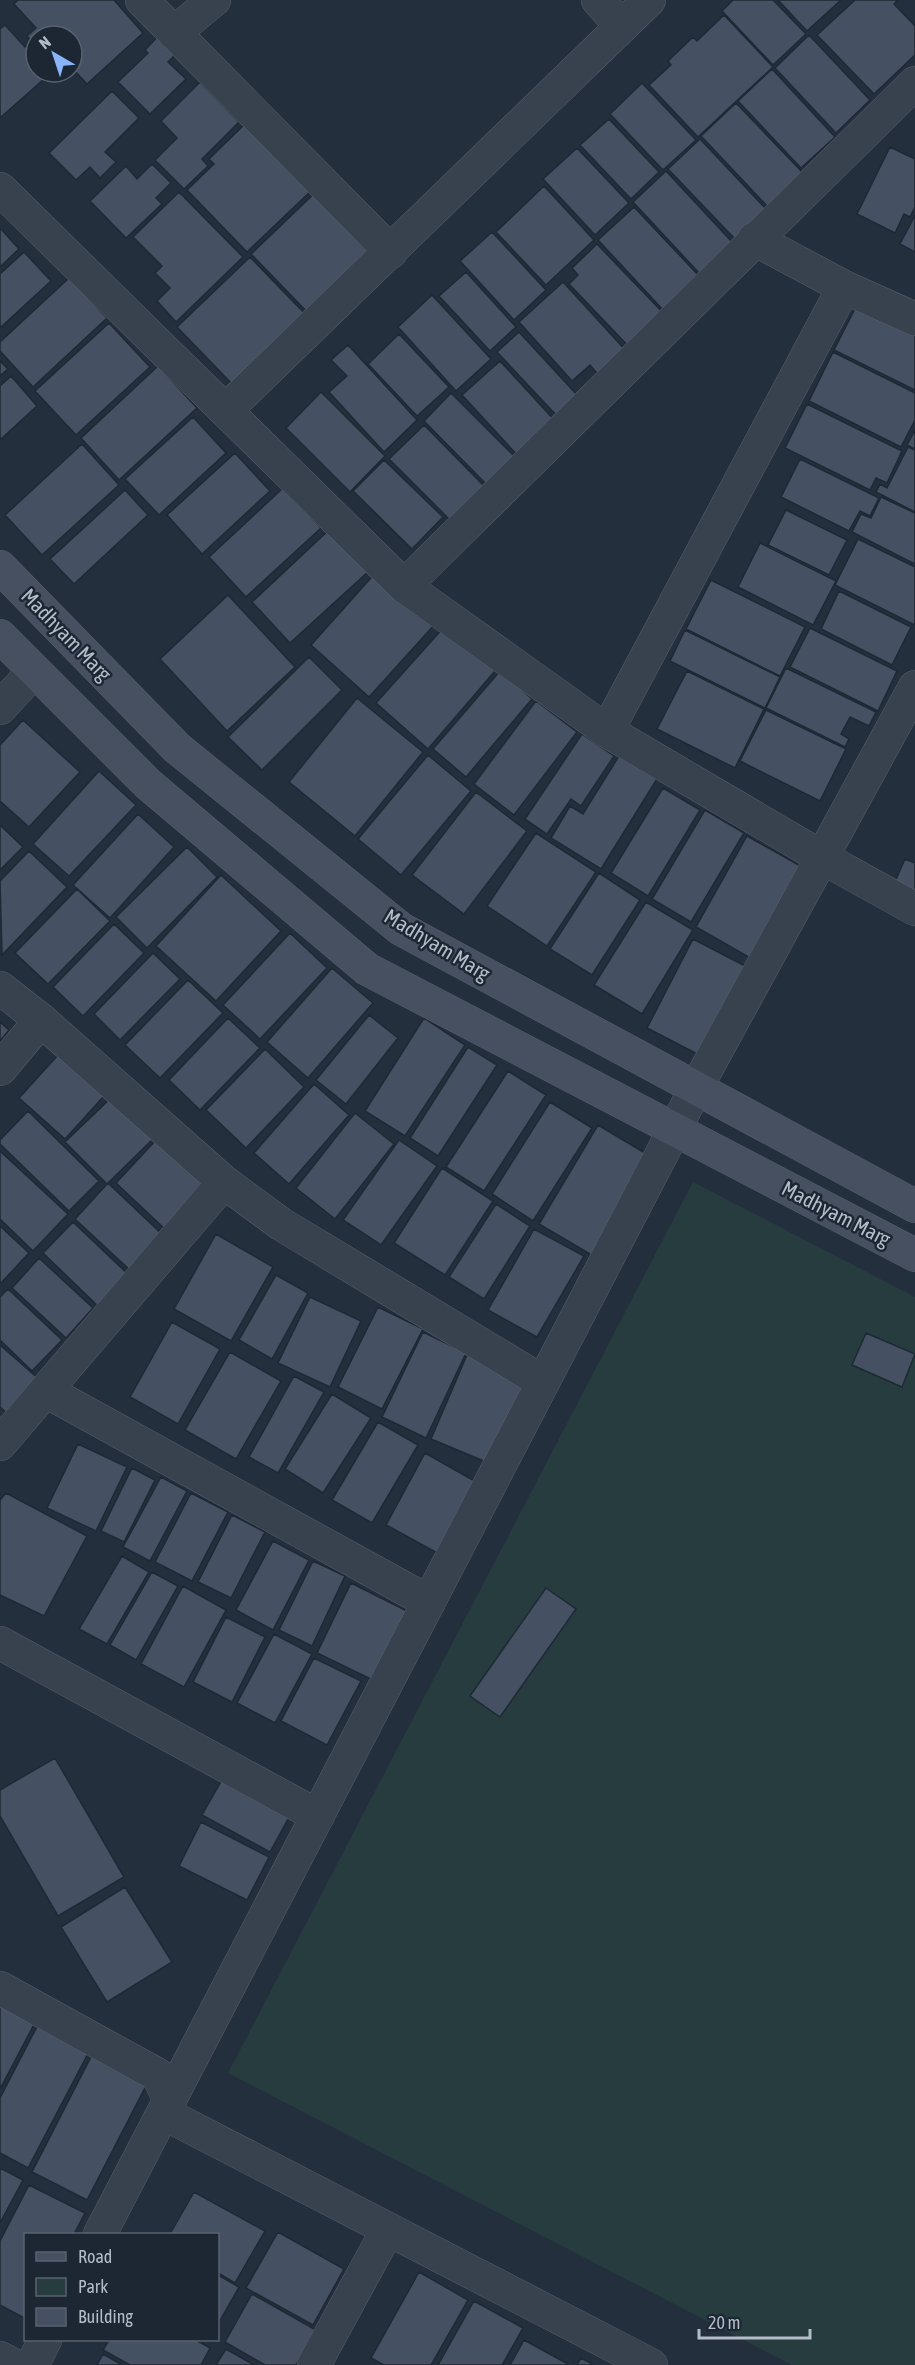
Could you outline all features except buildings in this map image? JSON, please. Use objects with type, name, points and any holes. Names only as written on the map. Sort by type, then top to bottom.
[{"type":"street","points":[[142,0],[391,252]]},
{"type":"street","points":[[174,33],[214,0]]},
{"type":"street","points":[[598,0],[621,26]]},
{"type":"street","points":[[226,410],[649,0]]},
{"type":"street","points":[[404,586],[915,83]]},
{"type":"street","points":[[0,189],[404,586],[607,731],[823,858],[915,909]]},
{"type":"street","points":[[754,239],[844,286],[915,319]]},
{"type":"street","points":[[607,731],[844,286]]},
{"type":"street","name":"Madhyam Marg","points":[[0,567],[177,748],[401,929],[915,1206]]},
{"type":"street","name":"Madhyam Marg","points":[[0,636],[148,784],[367,969],[915,1255]]},
{"type":"street","points":[[0,708],[34,670]]},
{"type":"street","points":[[101,2233],[696,1088],[915,687]]},
{"type":"street","points":[[0,988],[41,1020],[224,1182],[281,1224],[543,1382]]},
{"type":"street","points":[[0,1069],[41,1020]]},
{"type":"street","points":[[0,1444],[224,1182]]},
{"type":"street","points":[[46,1391],[429,1602]]},
{"type":"street","points":[[0,1642],[318,1816]]},
{"type":"street","points":[[0,1988],[158,2075],[170,2101],[167,2115],[651,2365]]},
{"type":"street","points":[[314,2365],[388,2229]]},
{"type":"street","points":[[32,2365],[44,2341]]},
{"type":"street","points":[[0,2358],[13,2365]]},
{"type":"green space","points":[[693,1182],[915,1297],[915,2365],[792,2365],[228,2073]]}]
